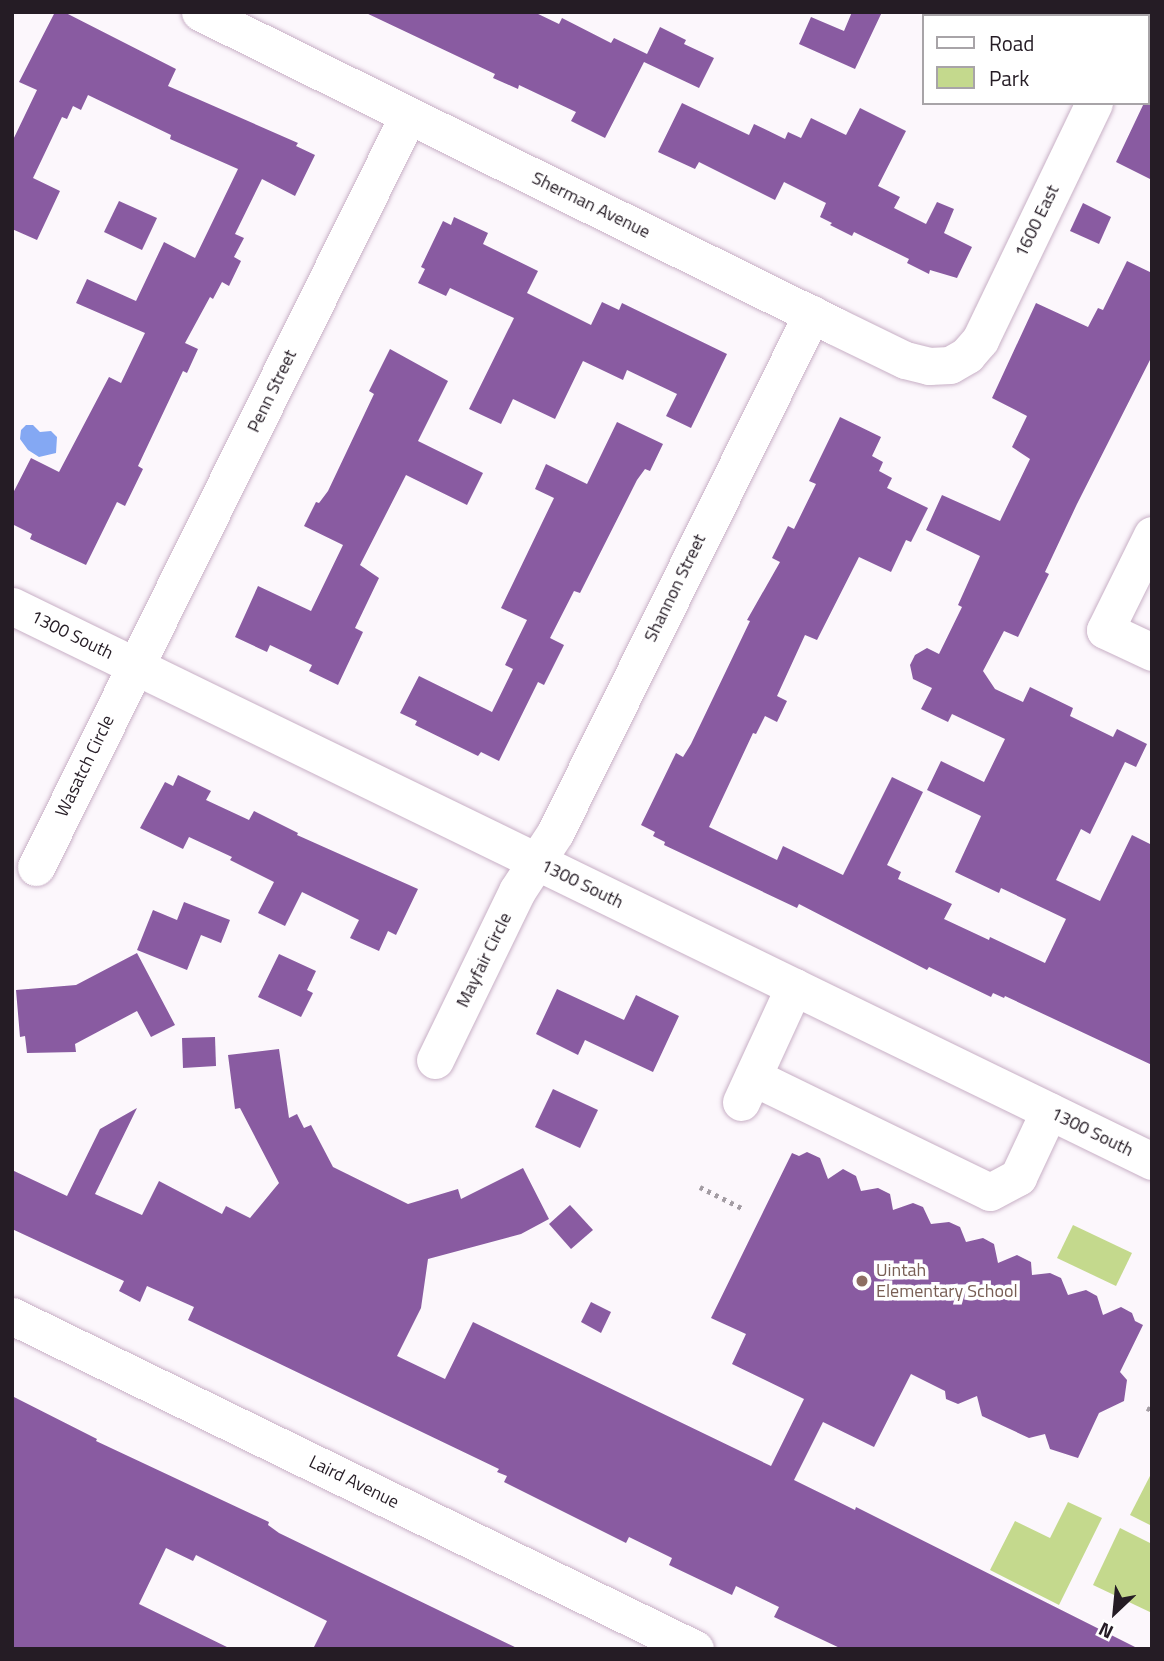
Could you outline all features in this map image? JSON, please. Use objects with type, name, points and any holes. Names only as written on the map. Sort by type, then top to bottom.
[{"type":"street","name":"Sherman Avenue","points":[[200,12],[905,360],[929,366],[950,365],[967,355],[980,340]]},
{"type":"street","name":"1600 East","points":[[980,340],[1093,105]]},
{"type":"street","name":"Penn Street","points":[[135,666],[408,116]]},
{"type":"street","name":"Shannon Street","points":[[537,862],[555,833],[812,314]]},
{"type":"street","points":[[1152,535],[1105,630],[1152,652]]},
{"type":"street","name":"1300 South","points":[[12,606],[1152,1161]]},
{"type":"street","name":"Wasatch Circle","points":[[36,867],[135,666]]},
{"type":"street","name":"Mayfair Circle","points":[[435,1060],[517,891],[537,862]]},
{"type":"street","points":[[794,987],[747,1089],[990,1192],[1018,1177],[1049,1111]]},
{"type":"street","name":"Laird Avenue","points":[[12,1316],[695,1649]]},
{"type":"path","points":[[700,1186],[744,1209]]},
{"type":"green space","points":[[1073,1225],[1132,1253],[1116,1286],[1057,1258]]},
{"type":"green space","points":[[1152,1472],[1152,1526],[1130,1515]]},
{"type":"green space","points":[[1068,1502],[1102,1518],[1059,1605],[990,1570],[1015,1521],[1050,1538]]},
{"type":"green space","points":[[1120,1528],[1152,1544],[1152,1613],[1093,1585]]},
{"type":"water","points":[[26,425],[33,425],[40,432],[51,431],[57,437],[56,453],[39,457],[28,450],[20,439],[21,430]]},
{"type":"building","points":[[55,12],[64,12],[176,69],[168,86],[298,143],[296,146],[315,155],[295,196],[262,179],[235,234],[244,238],[234,257],[241,261],[229,286],[222,282],[213,299],[210,297],[185,343],[198,349],[187,373],[183,371],[138,466],[143,469],[125,506],[117,502],[86,565],[30,539],[32,534],[12,524],[12,495],[31,458],[59,472],[109,377],[121,383],[145,333],[76,303],[87,279],[136,301],[164,242],[195,258],[238,169],[170,139],[171,135],[88,95],[81,110],[73,106],[67,119],[62,117],[33,178],[60,191],[37,240],[12,229],[12,142],[37,90],[19,82]]},
{"type":"building","points":[[364,12],[534,12],[559,24],[562,18],[611,43],[614,38],[647,54],[660,27],[686,40],[684,44],[714,58],[699,88],[644,62],[605,138],[571,121],[576,112],[519,85],[518,89],[493,78],[495,74]]},
{"type":"building","points":[[852,12],[882,12],[855,69],[799,44],[811,17],[844,31]]},
{"type":"building","points":[[1152,87],[1152,180],[1116,162],[1143,105],[1150,105]]},
{"type":"building","points":[[682,103],[749,135],[754,124],[785,139],[788,132],[801,138],[811,118],[846,135],[860,108],[906,131],[878,186],[900,197],[894,208],[926,224],[937,202],[954,209],[944,233],[972,247],[957,278],[930,270],[929,274],[907,263],[909,259],[854,232],[852,236],[830,225],[832,223],[820,217],[826,203],[784,182],[775,200],[699,162],[695,169],[658,152]]},
{"type":"building","points":[[119,201],[157,218],[142,250],[104,232]]},
{"type":"building","points":[[1083,203],[1111,217],[1099,244],[1070,231]]},
{"type":"building","points":[[454,217],[488,233],[483,244],[538,271],[527,293],[591,325],[602,302],[619,310],[622,303],[727,354],[691,428],[666,416],[677,394],[627,370],[623,380],[583,361],[555,419],[513,399],[501,424],[469,409],[514,318],[450,288],[446,296],[418,283],[425,269],[421,267],[443,221],[451,225]]},
{"type":"building","points":[[1127,261],[1152,273],[1152,356],[1077,504],[1045,572],[1049,574],[1018,637],[1004,631],[983,671],[995,689],[1023,702],[1030,687],[1073,708],[1070,716],[1113,737],[1117,729],[1147,744],[1136,767],[1125,762],[1090,834],[1081,829],[1056,880],[1100,901],[1132,835],[1152,845],[1152,1065],[1005,996],[1004,998],[993,993],[991,997],[929,967],[927,970],[799,904],[797,908],[664,845],[665,842],[653,836],[655,832],[641,825],[676,753],[683,757],[691,744],[750,621],[747,620],[780,562],[772,558],[788,526],[794,529],[816,484],[809,481],[840,417],[881,437],[872,456],[883,462],[879,471],[892,478],[887,488],[928,508],[911,542],[906,540],[891,572],[859,557],[817,640],[805,635],[777,696],[787,701],[777,722],[765,716],[756,734],[753,733],[709,827],[777,860],[783,846],[843,875],[892,777],[923,792],[887,865],[901,872],[898,879],[952,904],[944,919],[1045,963],[1066,919],[1001,888],[999,893],[955,872],[981,816],[927,790],[941,761],[984,782],[1005,739],[952,714],[948,722],[921,709],[932,688],[913,679],[910,665],[915,655],[927,648],[939,654],[962,607],[958,605],[980,556],[926,530],[942,495],[1000,521],[1030,459],[1012,447],[1027,416],[992,398],[1036,303],[1088,327],[1098,308],[1103,310]]},
{"type":"building","points":[[390,349],[448,381],[418,441],[483,473],[467,505],[406,475],[360,565],[379,578],[355,628],[363,632],[338,685],[309,671],[312,665],[270,645],[267,652],[235,637],[258,586],[311,611],[343,545],[304,526],[316,502],[319,503],[328,491],[374,394],[369,391]]},
{"type":"building","points":[[617,422],[663,444],[650,471],[645,469],[637,480],[580,593],[574,591],[550,638],[564,645],[544,685],[538,682],[499,761],[481,752],[478,756],[415,725],[417,721],[400,713],[419,676],[492,712],[513,669],[505,665],[527,620],[501,608],[554,498],[535,489],[546,464],[587,484]]},
{"type":"building","points":[[178,775],[211,791],[206,800],[249,820],[254,811],[298,833],[297,835],[418,889],[396,935],[388,931],[379,951],[350,938],[359,920],[302,892],[285,926],[258,913],[274,882],[230,860],[232,857],[189,837],[183,849],[140,828],[165,782],[173,786]]},
{"type":"building","points":[[184,902],[230,920],[221,943],[201,935],[187,970],[137,950],[153,910],[177,920]]},
{"type":"building","points":[[137,953],[175,1025],[151,1037],[137,1011],[75,1044],[76,1052],[27,1053],[25,1036],[20,1037],[16,990],[76,985]]},
{"type":"building","points":[[279,954],[316,971],[307,990],[313,993],[301,1017],[258,997]]},
{"type":"building","points":[[557,989],[624,1020],[636,995],[679,1016],[653,1072],[585,1040],[578,1055],[536,1034]]},
{"type":"building","points":[[215,1037],[216,1066],[183,1068],[182,1038]]},
{"type":"building","points":[[279,1049],[289,1118],[297,1114],[304,1128],[311,1125],[333,1167],[408,1204],[458,1189],[461,1199],[523,1168],[549,1219],[521,1234],[428,1259],[421,1308],[397,1356],[445,1379],[473,1322],[771,1466],[804,1399],[732,1364],[746,1334],[711,1318],[792,1153],[799,1156],[807,1152],[820,1158],[828,1179],[843,1169],[856,1176],[861,1191],[878,1188],[890,1194],[893,1210],[913,1203],[923,1207],[931,1224],[949,1222],[960,1227],[966,1242],[983,1238],[994,1244],[998,1263],[1017,1255],[1031,1262],[1032,1275],[1050,1273],[1061,1278],[1068,1295],[1086,1290],[1097,1296],[1103,1315],[1121,1307],[1132,1313],[1135,1321],[1143,1325],[1120,1372],[1127,1380],[1124,1401],[1099,1413],[1078,1458],[1050,1449],[1045,1434],[1029,1438],[982,1416],[977,1396],[958,1404],[946,1399],[945,1391],[911,1374],[874,1447],[823,1422],[794,1480],[855,1510],[856,1507],[1139,1649],[842,1649],[774,1617],[779,1607],[736,1586],[732,1595],[669,1565],[672,1558],[629,1537],[626,1543],[504,1482],[507,1476],[497,1472],[499,1469],[188,1320],[194,1307],[147,1286],[140,1302],[119,1291],[124,1281],[12,1229],[12,1170],[67,1196],[100,1129],[137,1108],[95,1194],[142,1215],[159,1181],[222,1214],[226,1206],[250,1218],[279,1183],[240,1108],[235,1109],[228,1055]]},
{"type":"building","points":[[553,1089],[598,1110],[580,1148],[535,1127]]},
{"type":"building","points":[[570,1205],[593,1230],[571,1249],[549,1224]]},
{"type":"building","points":[[591,1302],[611,1312],[601,1333],[581,1322]]},
{"type":"building","points":[[12,1396],[97,1439],[96,1441],[269,1522],[268,1525],[279,1533],[519,1649],[313,1649],[327,1621],[196,1555],[193,1561],[166,1548],[139,1604],[231,1649],[12,1649]]},
{"type":"place","name":"Uintah Elementary School","points":[[862,1281]]}]
